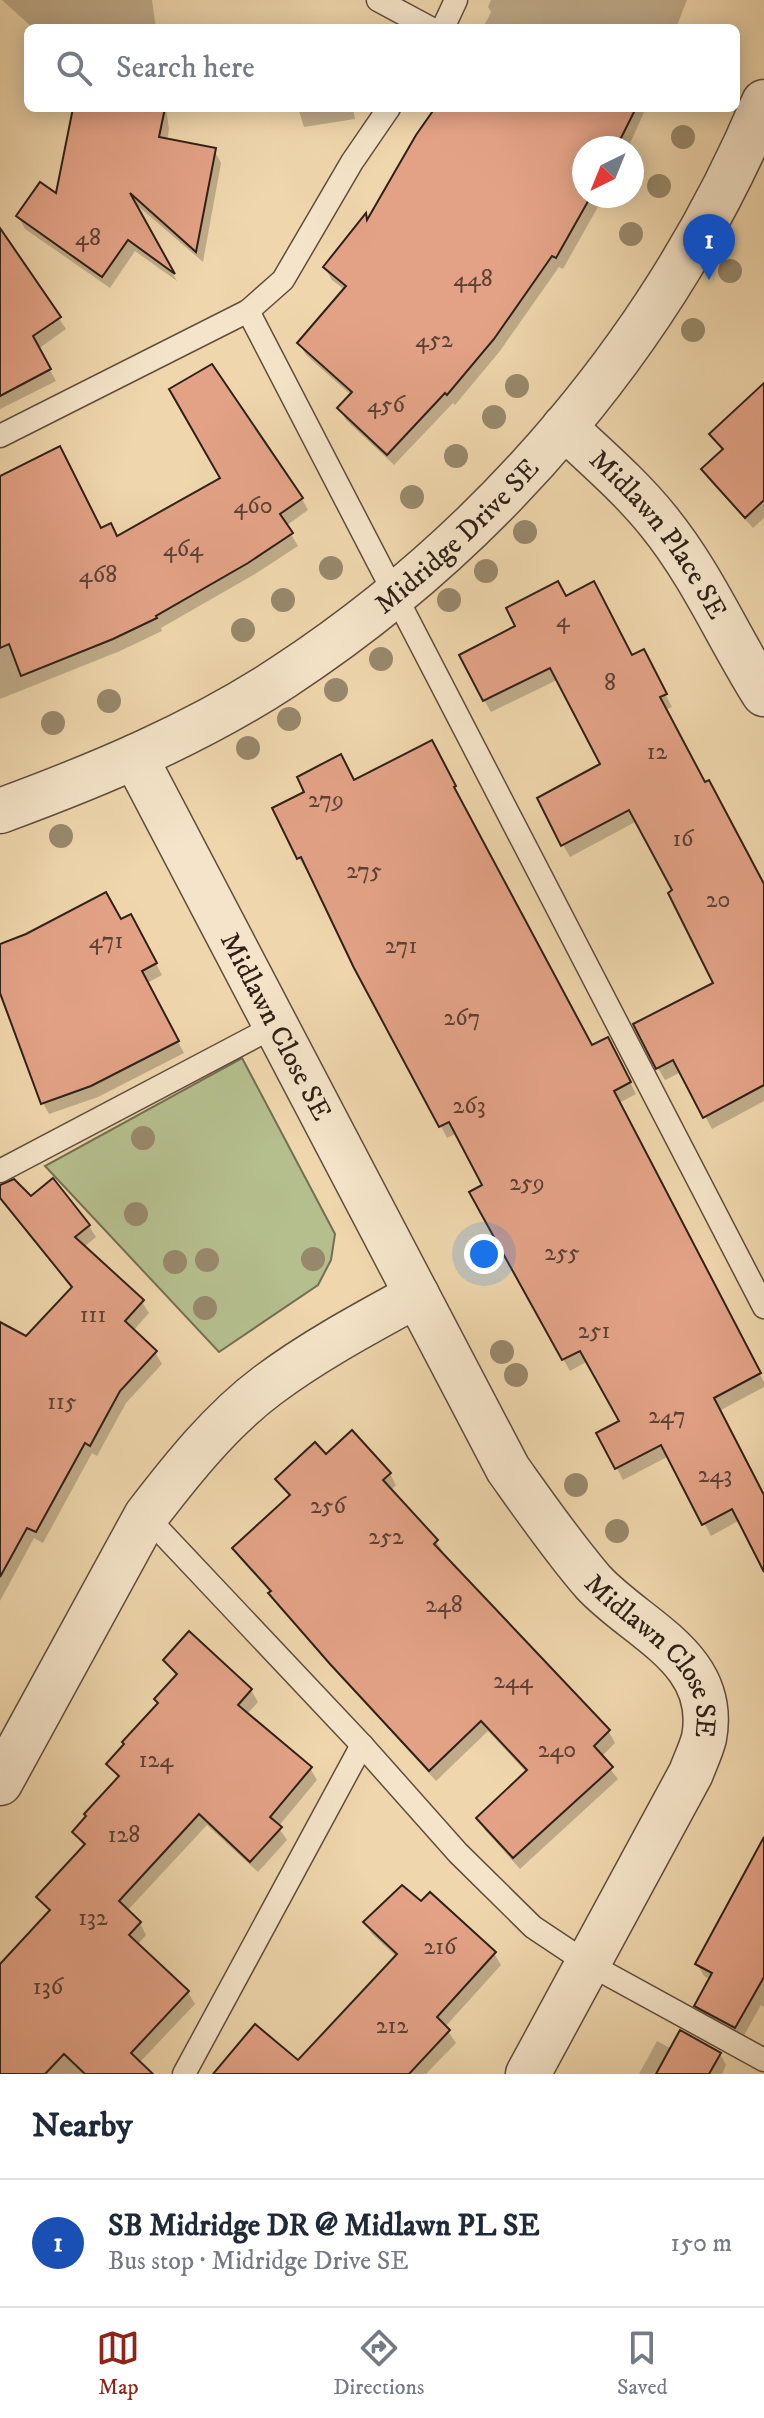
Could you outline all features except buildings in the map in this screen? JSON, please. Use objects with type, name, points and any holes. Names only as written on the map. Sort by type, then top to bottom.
[{"type":"street","name":"Midridge Drive SE","points":[[0,811],[135,757],[282,678],[394,595],[446,551],[502,496],[609,374],[667,290],[743,153],[764,102]]},
{"type":"street","name":"Midlawn Place SE","points":[[564,427],[629,488],[659,522],[759,672]]},
{"type":"street","name":"Midlawn Close SE","points":[[135,757],[508,1469],[549,1527],[595,1583],[636,1622],[681,1656],[698,1685],[705,1714],[703,1739],[691,1773],[528,2074]]},
{"type":"street","points":[[0,1783],[146,1516],[197,1452],[266,1386],[325,1346],[417,1295]]},
{"type":"lane","points":[[378,0],[423,24]]},
{"type":"lane","points":[[445,24],[456,0]]},
{"type":"lane","points":[[0,436],[248,311],[283,280],[352,162],[386,112]]},
{"type":"lane","points":[[248,311],[764,1307]]},
{"type":"lane","points":[[0,1171],[275,1026]]},
{"type":"lane","points":[[146,1516],[362,1745],[458,1853],[533,1927],[587,1963],[764,2060]]},
{"type":"lane","points":[[184,2074],[362,1745]]},
{"type":"green space","points":[[242,1058],[335,1234],[331,1260],[318,1285],[219,1352],[45,1166]]},
{"type":"place","name":"SB Midridge DR @ Midlawn PL SE","points":[[709,280]]}]
